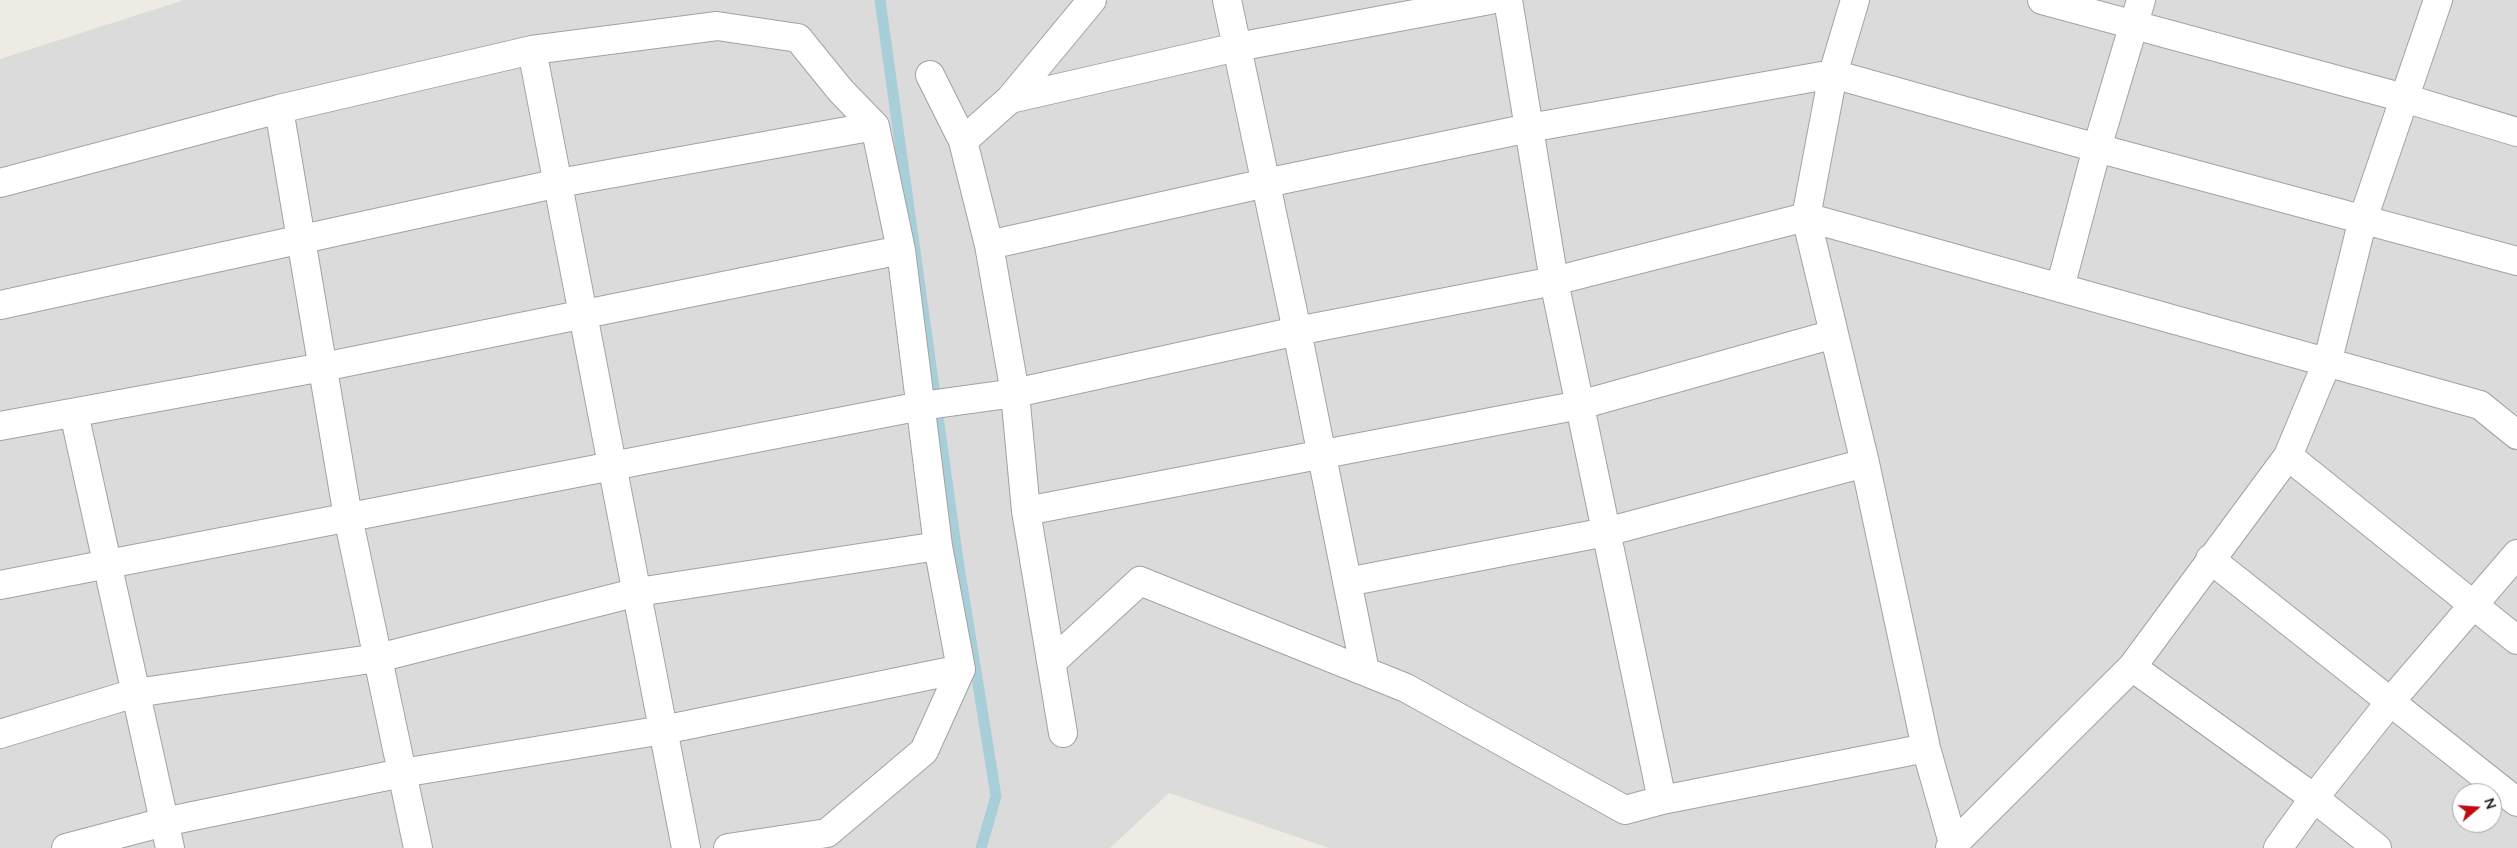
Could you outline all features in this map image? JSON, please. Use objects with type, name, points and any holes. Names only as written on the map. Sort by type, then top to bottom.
[{"type":"street","points":[[962,142],[1010,100],[1092,0]]},
{"type":"street","points":[[1228,0],[1322,454],[1364,671]]},
{"type":"street","points":[[1010,100],[1237,47],[1490,0]]},
{"type":"street","points":[[1508,0],[1554,281],[1662,800]]},
{"type":"street","points":[[1855,0],[1833,74],[1806,217],[1865,464],[1926,748],[1951,845]]},
{"type":"street","points":[[2042,0],[2137,13],[2517,132]]},
{"type":"street","points":[[1951,845],[2132,667],[2288,456],[2328,360],[2363,218],[2438,0]]},
{"type":"street","points":[[2060,288],[2097,148],[2137,13]]},
{"type":"street","points":[[0,182],[279,109],[532,50],[716,26],[798,38],[841,91],[875,126],[901,250],[927,405],[938,546],[961,668],[924,751],[827,833],[728,848]]},
{"type":"street","points":[[532,50],[614,465],[686,848]]},
{"type":"street","points":[[989,245],[1266,183],[1529,128],[1833,74],[2097,148],[2363,218],[2517,261]]},
{"type":"street","points":[[930,75],[962,142],[989,245],[1007,394],[1063,734]]},
{"type":"street","points":[[279,109],[348,517],[418,848]]},
{"type":"street","points":[[0,305],[301,241],[559,183],[875,126]]},
{"type":"street","points":[[0,585],[927,405],[1007,394],[1297,331],[1554,281],[1806,217],[2328,360],[2480,405],[2517,435]]},
{"type":"street","points":[[0,426],[323,367],[901,250]]},
{"type":"street","points":[[1026,511],[1580,405],[1834,334]]},
{"type":"street","points":[[74,413],[167,835]]},
{"type":"street","points":[[2288,456],[2517,640]]},
{"type":"street","points":[[1347,582],[1606,532],[1865,464]]},
{"type":"street","points":[[0,734],[135,693],[378,658],[638,592],[938,546]]},
{"type":"street","points":[[2278,848],[2314,798],[2390,702],[2517,554]]},
{"type":"street","points":[[2210,559],[2517,802]]},
{"type":"street","points":[[1052,662],[1140,581],[1406,688],[1625,810],[1662,800],[1926,748]]},
{"type":"street","points":[[2132,667],[2314,798],[2377,848]]},
{"type":"street","points":[[66,848],[167,835],[402,774],[663,730],[961,668]]},
{"type":"shaded area","points":[[184,0],[2517,0],[2517,848],[1329,848],[1169,793],[1110,848],[0,848],[0,59]]},
{"type":"waterway","points":[[880,0],[958,560],[996,796],[981,848]]}]
